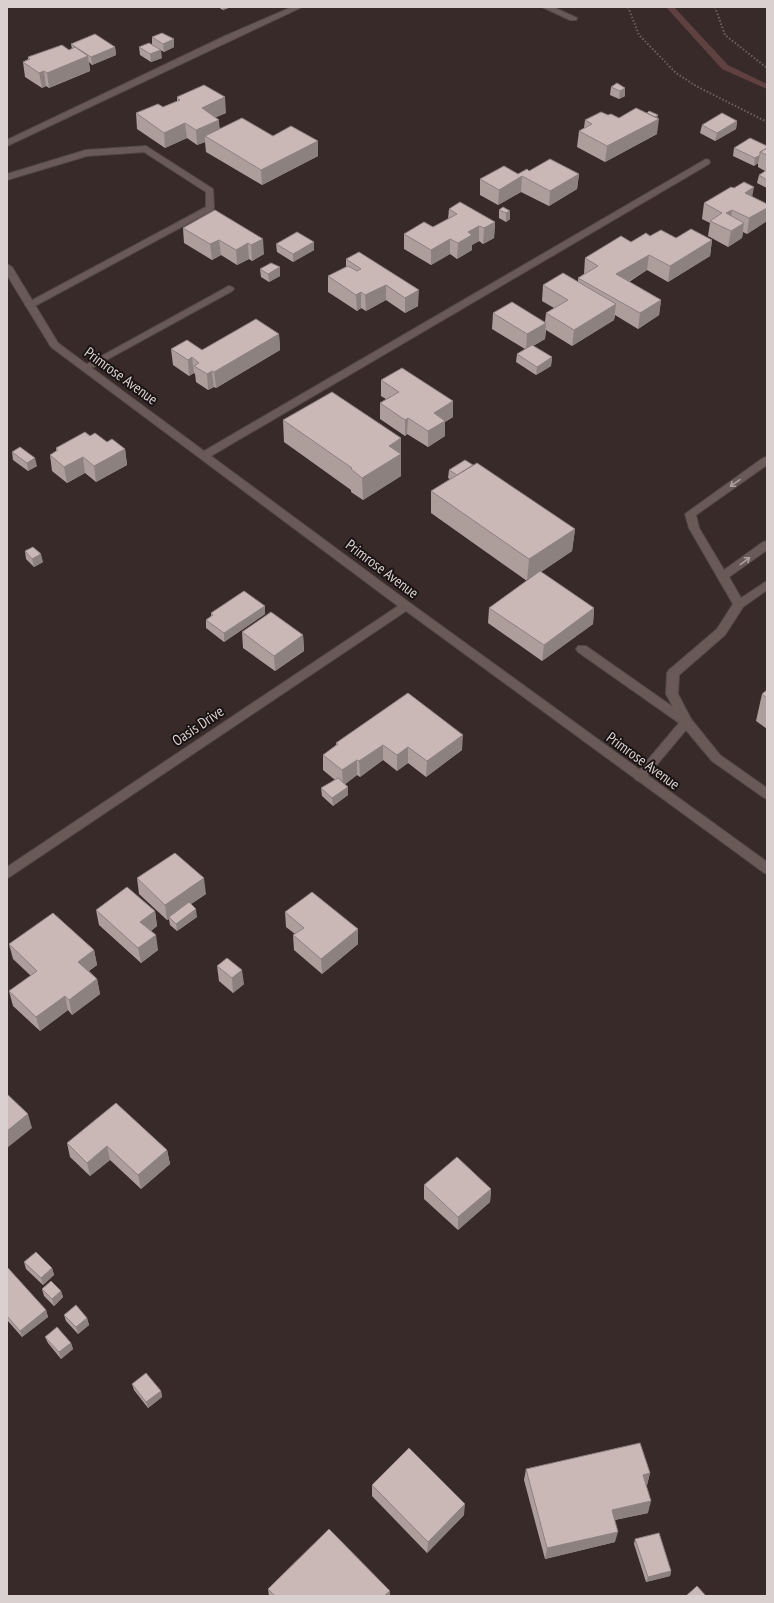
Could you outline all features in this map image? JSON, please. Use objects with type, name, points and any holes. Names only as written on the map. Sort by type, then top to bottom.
[{"type":"street","points":[[7,143],[228,38],[298,7]]},
{"type":"street","points":[[546,7],[573,18]]},
{"type":"street","points":[[7,177],[86,153],[146,149],[210,191],[210,208],[30,305]]},
{"type":"street","points":[[204,456],[706,162]]},
{"type":"street","name":"Primrose Avenue","points":[[9,273],[54,346],[406,606],[767,869]]},
{"type":"street","points":[[85,368],[229,289]]},
{"type":"street","points":[[739,604],[694,528],[690,514],[767,460]]},
{"type":"street","points":[[723,576],[767,545]]},
{"type":"street","points":[[767,585],[739,604],[721,632],[673,673],[672,694],[686,722],[716,758],[767,794]]},
{"type":"street","name":"Oasis Drive","points":[[7,873],[406,606]]},
{"type":"street","points":[[582,649],[686,722]]},
{"type":"street","points":[[640,777],[686,722]]},
{"type":"path","points":[[628,7],[639,35],[676,73],[696,86],[767,122]]},
{"type":"path","points":[[716,7],[724,34],[767,68]]},
{"type":"building","points":[[162,33],[174,39],[163,44],[152,37]]},
{"type":"building","points":[[95,34],[115,47],[91,57],[71,44]]},
{"type":"building","points":[[149,43],[161,50],[150,54],[139,47]]},
{"type":"building","points":[[62,45],[69,50],[75,47],[88,56],[47,73],[44,71],[39,73],[23,62],[30,59],[28,57]]},
{"type":"building","points":[[617,83],[625,88],[620,91],[611,87]]},
{"type":"building","points":[[204,85],[225,97],[202,108],[219,120],[196,130],[185,123],[164,133],[136,113],[158,104],[163,107],[180,100],[177,97]]},
{"type":"building","points":[[636,108],[659,119],[607,146],[579,131],[592,124],[585,120],[601,112],[608,115],[611,114],[619,118]]},
{"type":"building","points":[[649,111],[658,115],[655,117],[647,113]]},
{"type":"building","points":[[722,113],[737,121],[717,133],[702,125]]},
{"type":"building","points":[[242,118],[273,136],[291,126],[318,141],[261,170],[205,136]]},
{"type":"building","points":[[750,138],[767,146],[767,148],[760,152],[760,155],[755,158],[734,148]]},
{"type":"building","points":[[767,148],[767,155],[760,152]]},
{"type":"building","points":[[550,159],[579,174],[550,191],[522,176],[499,190],[480,179],[504,166],[518,174],[527,169],[529,171]]},
{"type":"building","points":[[767,170],[767,180],[759,175]]},
{"type":"building","points":[[744,182],[754,187],[745,193],[767,204],[767,208],[749,218],[732,210],[726,213],[744,223],[731,231],[710,221],[722,213],[704,203],[731,187],[734,188]]},
{"type":"building","points":[[460,202],[495,222],[484,228],[479,226],[468,232],[472,235],[458,243],[450,239],[431,250],[404,234],[424,222],[433,227],[457,214],[449,209]]},
{"type":"building","points":[[503,207],[510,211],[506,213],[499,210]]},
{"type":"building","points":[[215,210],[263,239],[251,245],[248,243],[236,250],[219,240],[210,244],[183,228]]},
{"type":"building","points":[[691,229],[712,240],[670,266],[649,255],[616,274],[661,300],[640,313],[578,278],[598,266],[585,258],[621,236],[631,242],[646,233],[650,236],[661,230],[676,238]]},
{"type":"building","points":[[297,232],[314,242],[293,254],[276,244]]},
{"type":"building","points":[[359,252],[419,290],[405,298],[386,285],[365,295],[361,292],[356,295],[328,276],[348,266],[357,271],[361,269],[346,259]]},
{"type":"building","points":[[271,263],[280,267],[268,274],[260,269]]},
{"type":"building","points":[[563,273],[616,304],[574,330],[546,313],[568,300],[543,285]]},
{"type":"building","points":[[512,302],[546,323],[527,334],[493,313]]},
{"type":"building","points":[[256,319],[279,334],[214,372],[212,371],[207,374],[194,366],[199,363],[192,357],[188,360],[171,349],[187,340],[202,350]]},
{"type":"building","points":[[532,345],[552,357],[537,367],[517,354]]},
{"type":"building","points":[[402,368],[453,401],[434,413],[445,421],[428,431],[408,418],[405,420],[380,403],[399,392],[381,380]]},
{"type":"building","points":[[332,392],[401,438],[389,446],[401,454],[362,478],[351,469],[352,468],[283,420]]},
{"type":"building","points":[[85,432],[90,436],[95,433],[107,442],[112,439],[125,449],[94,466],[83,457],[64,467],[50,455],[58,450],[56,448]]},
{"type":"building","points":[[20,447],[35,458],[27,463],[12,452]]},
{"type":"building","points":[[465,460],[473,465],[457,475],[449,470]]},
{"type":"building","points":[[477,463],[575,529],[529,559],[431,491]]},
{"type":"building","points":[[33,547],[41,554],[32,559],[25,551]]},
{"type":"building","points":[[540,571],[594,608],[544,645],[489,608]]},
{"type":"building","points":[[244,591],[265,606],[224,633],[206,620],[213,615],[211,613]]},
{"type":"building","points":[[271,612],[303,635],[274,656],[242,632]]},
{"type":"building","points":[[767,690],[767,698],[762,694]]},
{"type":"building","points":[[408,693],[463,735],[427,761],[408,747],[397,755],[383,745],[342,770],[323,755],[338,744],[336,743]]},
{"type":"building","points":[[338,778],[348,787],[332,798],[321,788]]},
{"type":"building","points":[[175,853],[204,878],[165,905],[137,878]]},
{"type":"building","points":[[127,887],[155,911],[140,922],[156,935],[138,948],[96,910]]},
{"type":"building","points":[[312,892],[358,929],[321,959],[293,935],[304,928],[285,912]]},
{"type":"building","points":[[189,902],[196,909],[176,924],[169,917]]},
{"type":"building","points":[[53,913],[94,950],[78,962],[97,979],[69,1000],[65,996],[36,1017],[9,991],[37,971],[9,944]]},
{"type":"building","points":[[227,958],[242,970],[232,978],[217,966]]},
{"type":"building","points":[[7,1094],[28,1114],[7,1131]]},
{"type":"building","points":[[116,1103],[167,1150],[138,1175],[107,1146],[87,1163],[67,1143]]},
{"type":"building","points":[[457,1157],[491,1189],[458,1217],[424,1185]]},
{"type":"building","points":[[36,1252],[52,1268],[41,1278],[24,1262]]},
{"type":"building","points":[[7,1268],[46,1310],[20,1331],[7,1316]]},
{"type":"building","points":[[51,1281],[61,1291],[52,1299],[42,1289]]},
{"type":"building","points":[[76,1305],[87,1318],[76,1327],[64,1315]]},
{"type":"building","points":[[57,1327],[71,1343],[59,1352],[45,1337]]},
{"type":"building","points":[[146,1373],[161,1391],[146,1402],[132,1384]]},
{"type":"building","points":[[640,1443],[650,1473],[643,1475],[651,1501],[612,1510],[618,1532],[547,1548],[526,1469]]},
{"type":"building","points":[[409,1448],[465,1504],[428,1542],[372,1485]]},
{"type":"building","points":[[329,1529],[390,1591],[384,1596],[275,1596],[268,1589]]},
{"type":"building","points":[[659,1533],[671,1571],[648,1577],[635,1539]]},
{"type":"building","points":[[697,1586],[706,1596],[686,1596]]},
{"type":"waterway","points":[[670,7],[725,67],[767,87]]}]
